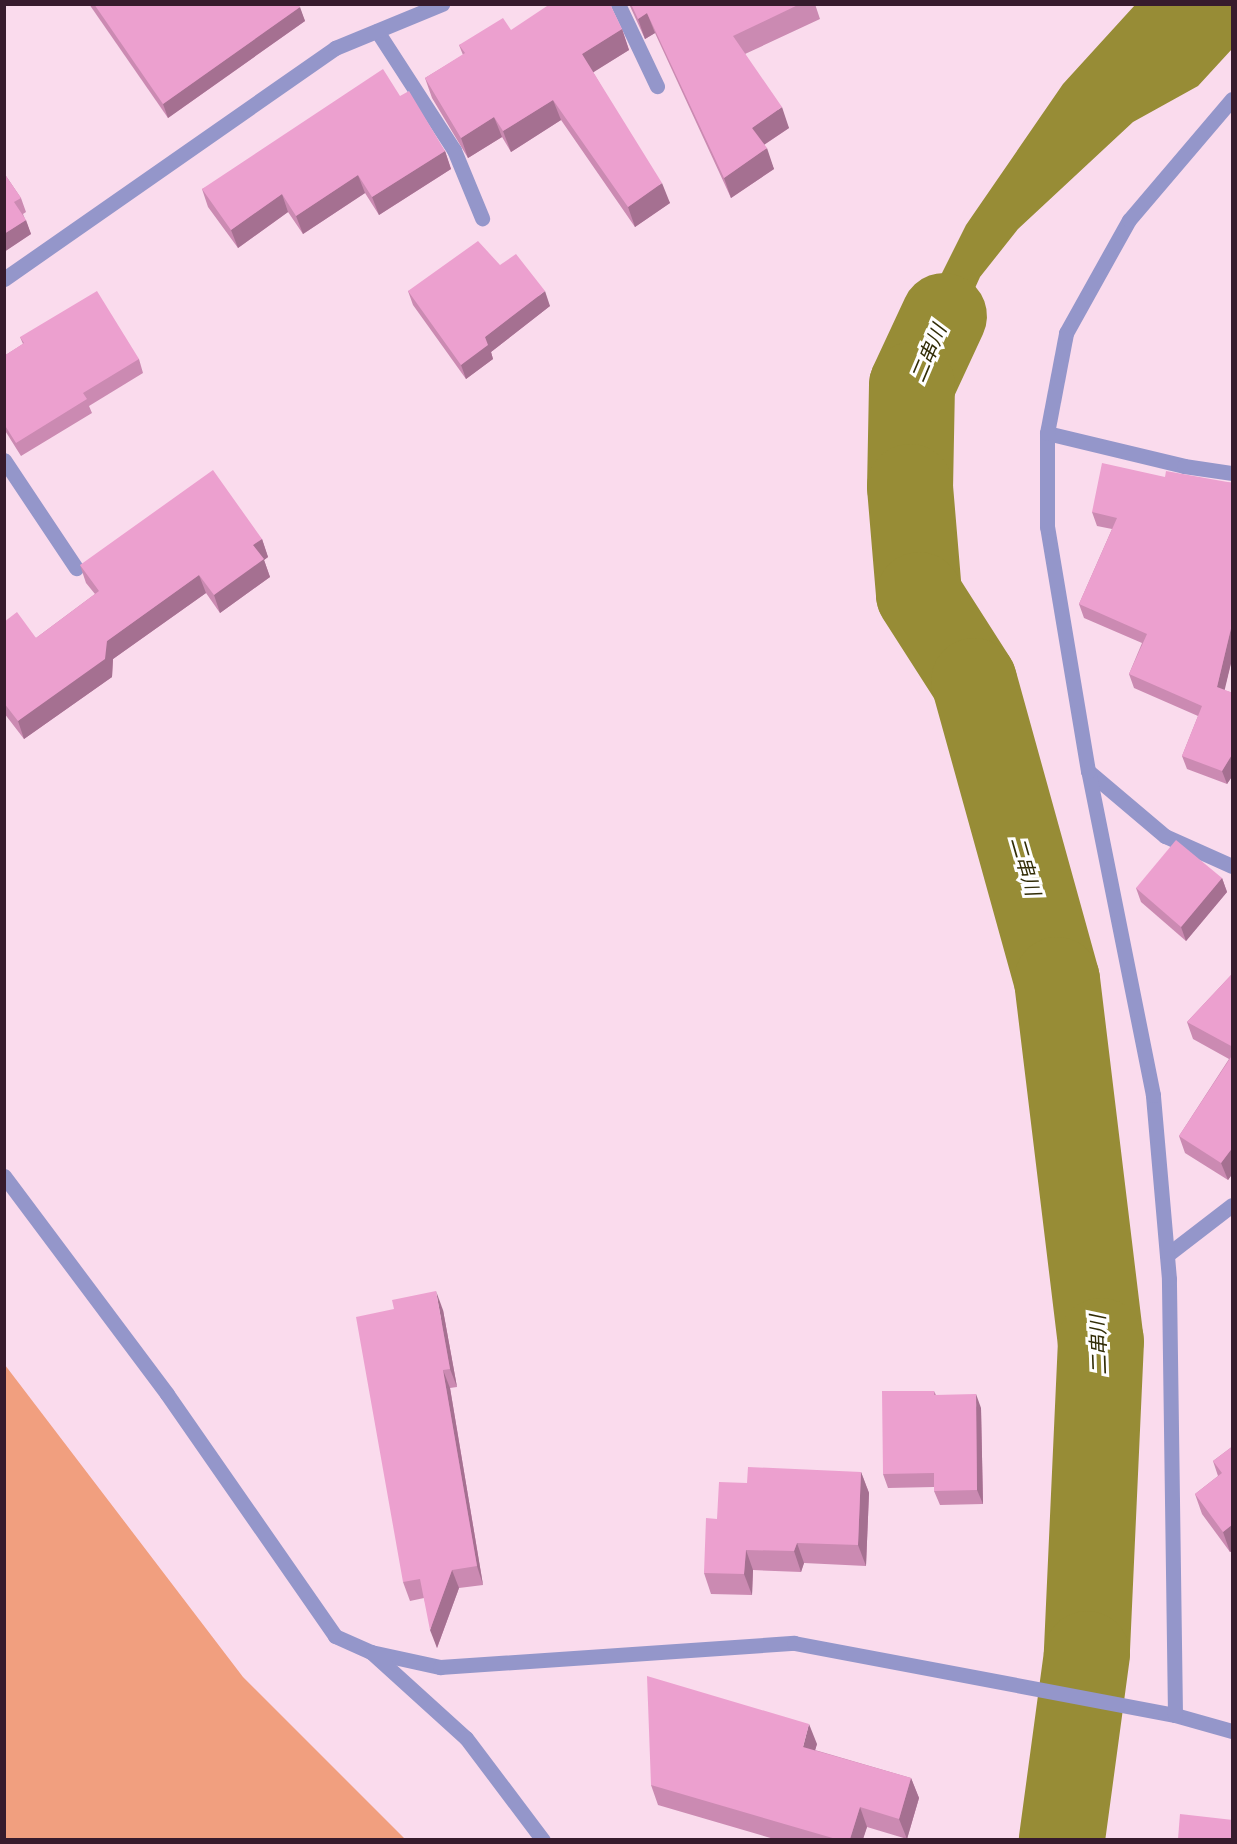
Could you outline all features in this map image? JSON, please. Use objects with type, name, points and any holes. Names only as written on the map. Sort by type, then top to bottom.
[{"type":"street","points":[[4,279],[335,48],[442,4]]},
{"type":"street","points":[[618,4],[657,86]]},
{"type":"street","points":[[377,31],[454,150],[482,218]]},
{"type":"street","points":[[1174,1715],[1167,1255],[1153,1095],[1089,771],[1047,528],[1047,433],[1066,333],[1129,220],[1233,99]]},
{"type":"street","points":[[1047,433],[1184,466],[1233,473]]},
{"type":"street","points":[[4,460],[76,568]]},
{"type":"street","points":[[1089,771],[1165,836],[1233,866]]},
{"type":"street","points":[[4,1176],[167,1394],[335,1636],[371,1652],[440,1667],[794,1642],[1174,1715],[1233,1731]]},
{"type":"street","points":[[1167,1255],[1233,1205]]},
{"type":"street","points":[[371,1652],[466,1738],[543,1839]]},
{"type":"shaded area","points":[[5,1365],[243,1677],[405,1839],[5,1839]]},
{"type":"water","points":[[1135,5],[1232,5],[1232,49],[1198,86],[1133,122],[1018,229],[980,277],[956,330],[930,432],[902,425],[915,333],[924,326],[941,275],[966,225],[1063,84]]},
{"type":"building","points":[[94,4],[298,4],[300,7],[163,104]]},
{"type":"building","points":[[550,4],[610,4],[622,29],[582,54],[662,183],[628,207],[553,100],[503,131],[494,117],[461,138],[425,78],[465,53],[459,45],[503,18],[511,30]]},
{"type":"building","points":[[631,4],[800,4],[733,36],[782,107],[752,128],[767,148],[724,178],[647,13],[638,19]]},
{"type":"building","points":[[383,69],[400,96],[409,91],[445,151],[372,197],[358,175],[296,216],[282,194],[231,230],[202,189]]},
{"type":"building","points":[[4,173],[21,198],[14,202],[26,220],[4,234]]},
{"type":"building","points":[[478,241],[500,265],[516,254],[545,291],[485,337],[488,345],[461,365],[408,291]]},
{"type":"building","points":[[97,291],[139,359],[83,393],[87,399],[16,443],[4,424],[4,356],[24,343],[20,337]]},
{"type":"building","points":[[1102,463],[1165,477],[1166,471],[1233,483],[1233,620],[1217,687],[1233,693],[1233,753],[1222,771],[1182,756],[1202,706],[1129,674],[1147,634],[1079,604],[1117,518],[1092,512]]},
{"type":"building","points":[[213,470],[262,539],[253,545],[264,559],[214,595],[199,575],[107,641],[105,659],[18,721],[4,703],[4,622],[17,612],[36,638],[99,591],[80,565]]},
{"type":"building","points":[[1176,840],[1222,878],[1181,927],[1136,888]]},
{"type":"building","points":[[1233,973],[1233,1047],[1187,1022]]},
{"type":"building","points":[[1233,1054],[1233,1147],[1221,1163],[1179,1136]]},
{"type":"building","points":[[436,1291],[450,1369],[443,1370],[477,1566],[452,1570],[430,1630],[420,1579],[403,1582],[356,1317],[394,1309],[392,1300]]},
{"type":"building","points":[[882,1391],[934,1391],[934,1395],[976,1394],[977,1490],[934,1491],[934,1473],[883,1474]]},
{"type":"building","points":[[1233,1446],[1233,1524],[1223,1532],[1195,1494],[1222,1473],[1213,1461]]},
{"type":"building","points":[[748,1467],[861,1472],[858,1545],[797,1543],[794,1551],[746,1550],[744,1574],[704,1573],[706,1518],[717,1519],[719,1482],[747,1483]]},
{"type":"building","points":[[647,1676],[809,1724],[803,1747],[911,1778],[899,1819],[860,1807],[850,1839],[836,1839],[651,1785]]},
{"type":"building","points":[[1180,1814],[1233,1820],[1233,1839],[1178,1839]]},
{"type":"waterway","name":"二串川","points":[[944,316],[912,385],[910,487],[919,595],[974,681],[1057,980],[1101,1341],[1087,1654],[1062,1840]]}]
